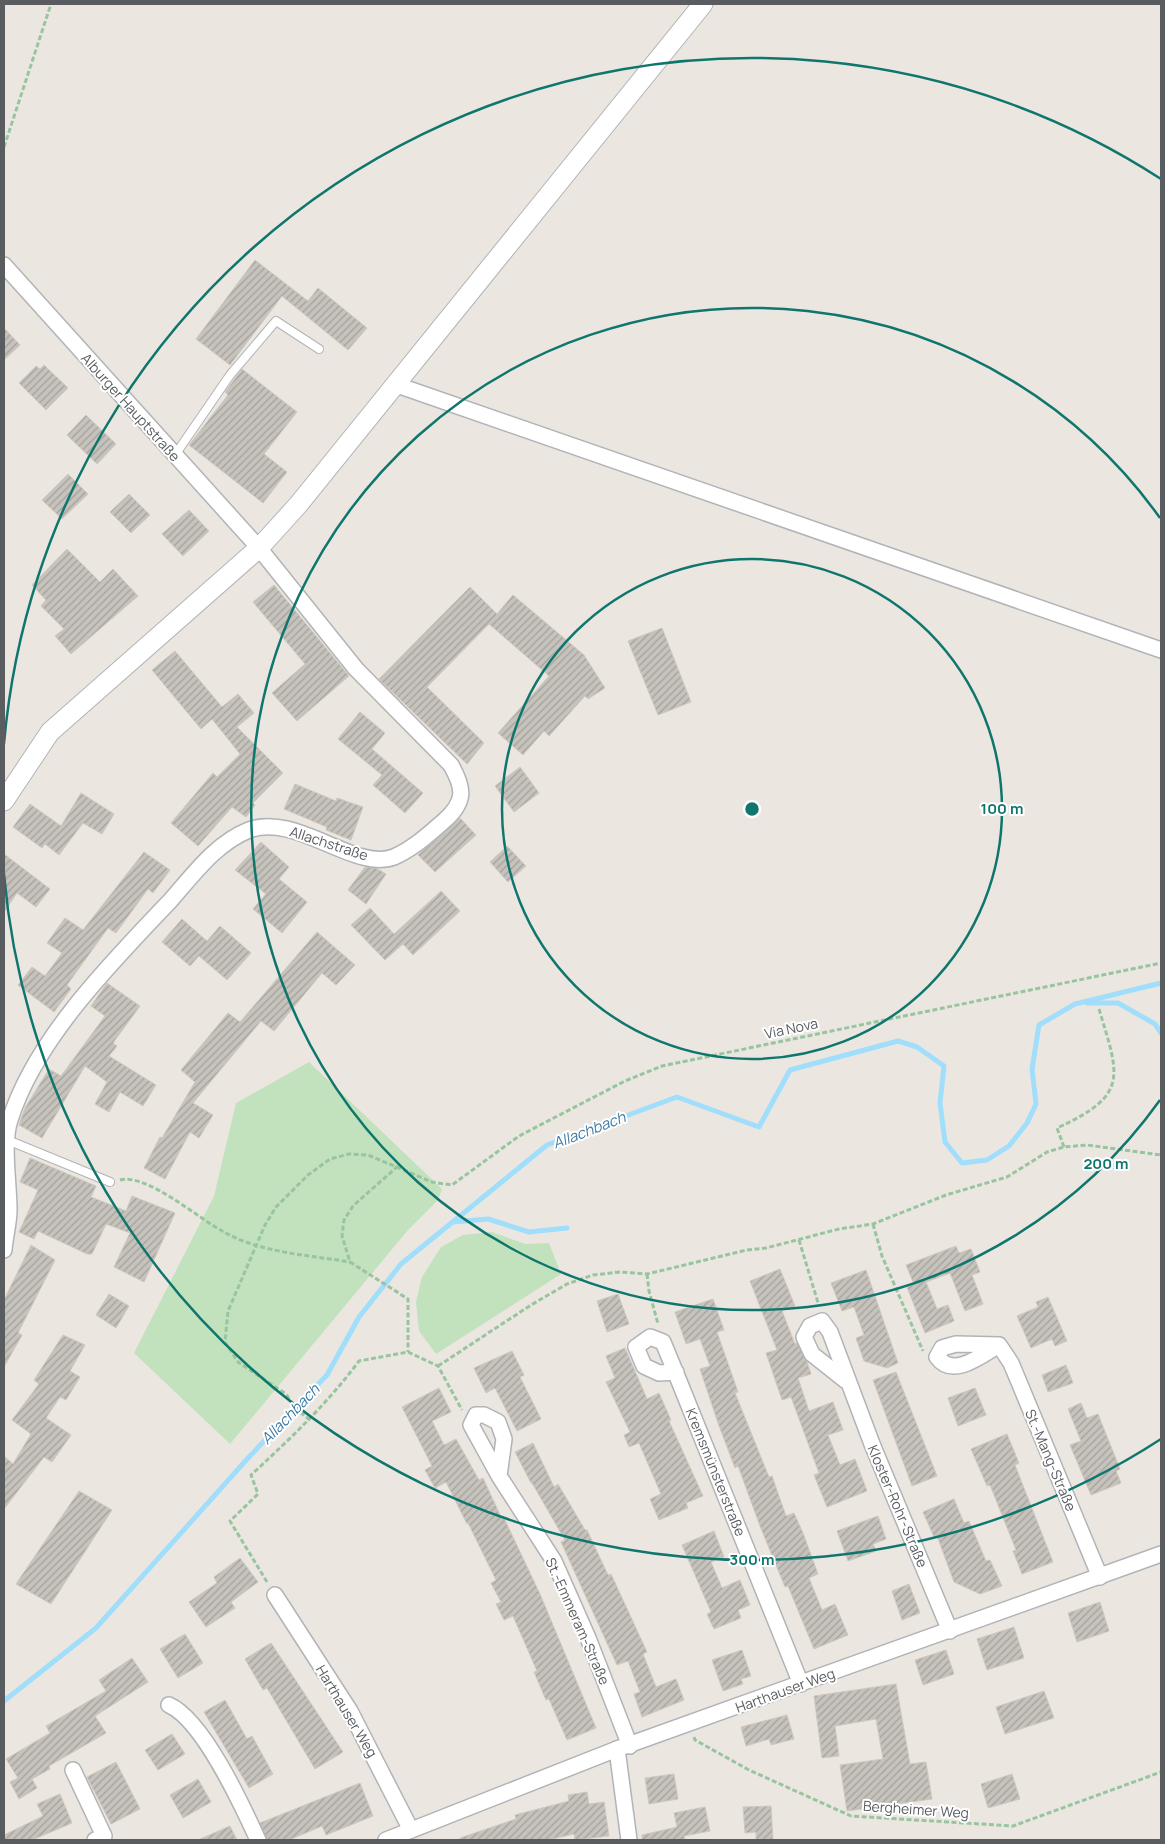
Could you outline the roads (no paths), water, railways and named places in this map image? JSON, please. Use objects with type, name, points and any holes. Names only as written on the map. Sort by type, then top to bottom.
[{"type":"street","points":[[4,801],[50,732],[259,548],[298,505],[397,385],[703,4]]},
{"type":"street","name":"Alburger Hauptstraße","points":[[4,265],[259,548]]},
{"type":"street","points":[[397,385],[1161,650]]},
{"type":"street","name":"Allachstraße","points":[[4,1250],[9,1213],[4,1139],[10,1119],[30,1073],[74,1008],[101,974],[222,845],[250,830],[270,826],[292,830],[353,854],[376,858],[392,858],[421,842],[451,815],[459,803],[462,792],[460,781],[451,765],[356,668],[259,548]]},
{"type":"street","name":"Kloster-Rohr-Straße","points":[[846,1381],[812,1354],[804,1338],[810,1326],[822,1321],[830,1332],[846,1381],[950,1630]]},
{"type":"street","name":"Kremsmünsterstraße","points":[[676,1372],[659,1373],[644,1366],[636,1347],[650,1337],[664,1342],[801,1684]]},
{"type":"street","points":[[956,1344],[999,1345],[967,1364],[952,1367],[942,1364],[937,1357],[942,1348],[956,1344]]},
{"type":"street","name":"St.-Mang-Straße","points":[[999,1345],[1010,1363],[1100,1577]]},
{"type":"street","name":"St.-Emmeram-Straße","points":[[499,1476],[504,1439],[498,1422],[484,1415],[476,1415],[470,1425],[499,1476],[554,1561],[588,1638],[623,1748],[629,1840]]},
{"type":"street","name":"Harthauser Weg","points":[[386,1840],[623,1748],[1161,1554]]},
{"type":"street","name":"Harthauser Weg","points":[[276,1595],[350,1711],[411,1830]]},
{"type":"street","points":[[169,1705],[180,1710],[202,1734],[258,1840]]},
{"type":"street","points":[[73,1770],[104,1836],[95,1840]]},
{"type":"lane","points":[[175,455],[230,375],[276,321],[319,349]]},
{"type":"lane","points":[[4,1139],[110,1182]]},
{"type":"waterway","name":"Allachbach","points":[[4,1701],[96,1628],[249,1457],[327,1375],[359,1317],[401,1264],[547,1145],[677,1097],[759,1127],[790,1070],[898,1041],[917,1047],[944,1066],[940,1103],[945,1142],[962,1163],[987,1160],[1009,1146],[1027,1123],[1036,1104],[1032,1069],[1039,1025],[1075,1004],[1161,983]]},
{"type":"waterway","points":[[1087,1003],[1118,1003],[1155,1024],[1161,1033]]},
{"type":"waterway","points":[[453,1222],[488,1219],[529,1232],[567,1228]]}]
